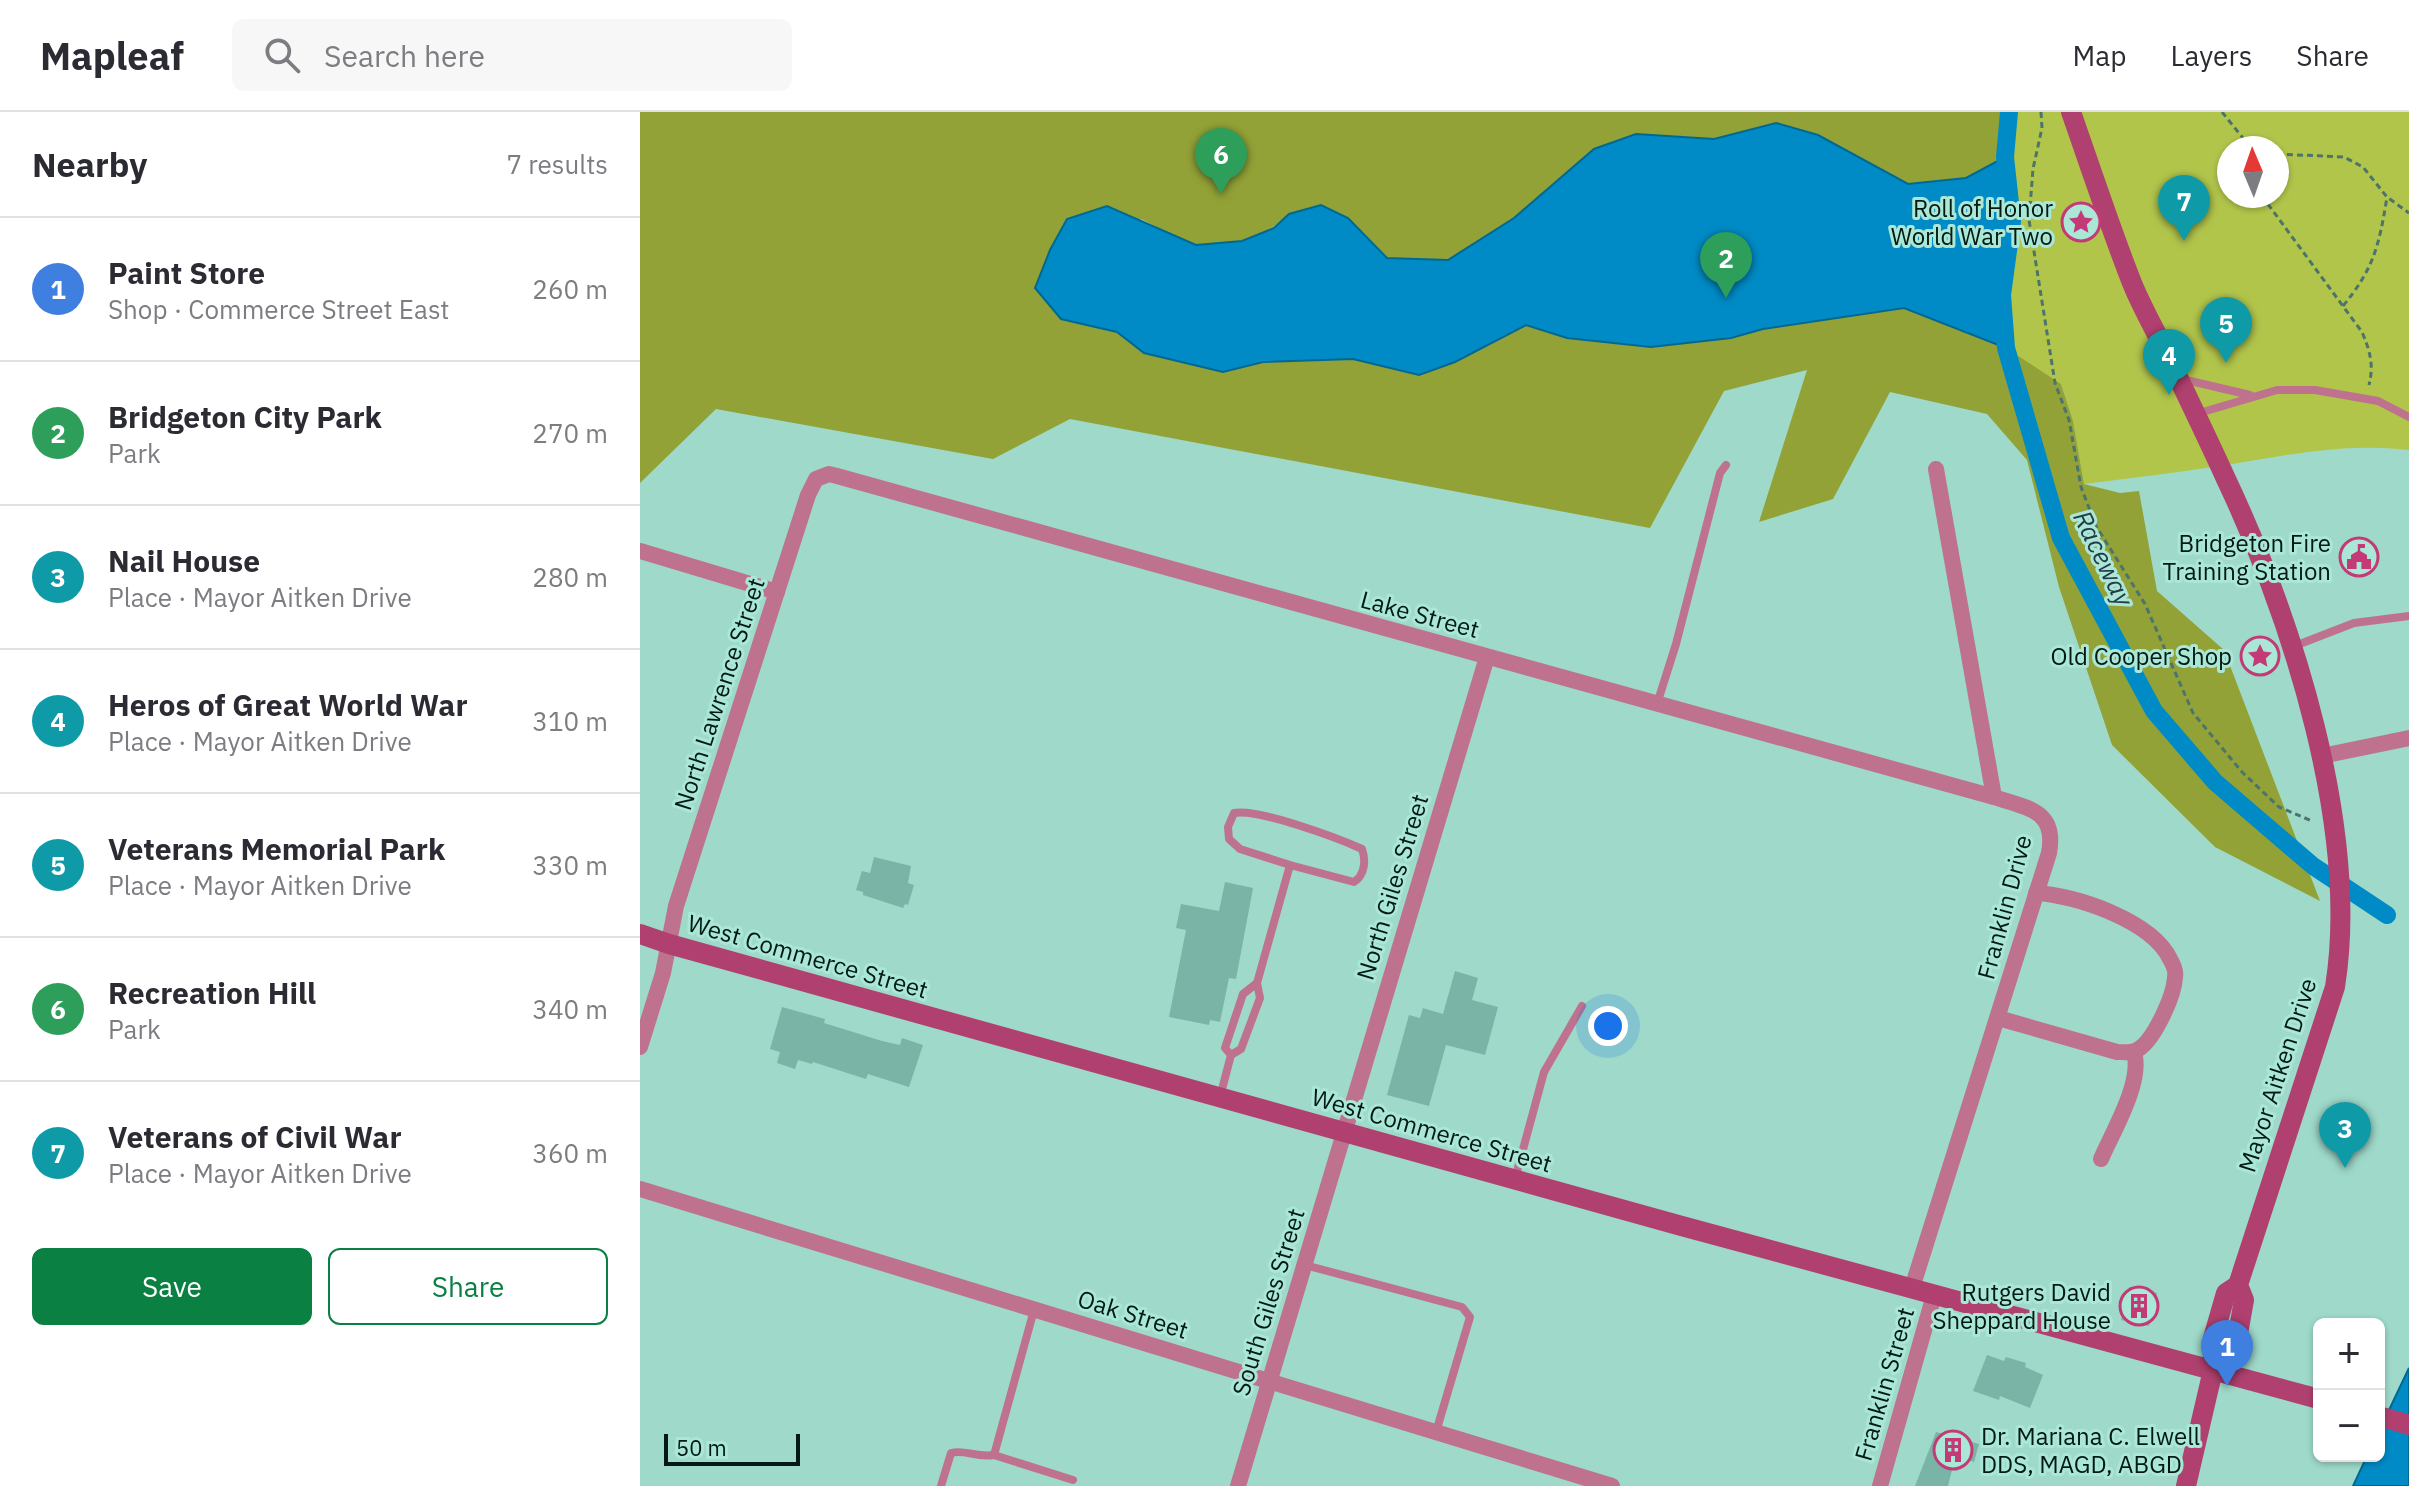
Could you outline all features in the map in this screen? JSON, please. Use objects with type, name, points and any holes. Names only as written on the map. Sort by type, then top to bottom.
[{"type":"street","name":"Mayor Aitken Drive","points":[[2071,112],[2132,284],[2228,482],[2264,568],[2322,756],[2340,896],[2341,944],[2335,987],[2238,1285],[2226,1293],[2213,1338],[2213,1370],[2186,1486]]},
{"type":"street","points":[[1936,469],[1994,797]]},
{"type":"street","name":"North Lawrence Street","points":[[641,1038],[669,944],[676,906],[812,485],[823,475],[834,475]]},
{"type":"street","name":"Lake Street","points":[[834,475],[1994,797]]},
{"type":"street","points":[[640,551],[777,592]]},
{"type":"street","name":"North Giles Street","points":[[1343,1132],[1487,657]]},
{"type":"street","points":[[2322,756],[2409,738]]},
{"type":"street","name":"Franklin Drive","points":[[1912,1288],[2051,842],[2047,821],[2020,806],[1994,797]]},
{"type":"street","points":[[1998,1018],[2117,1052],[2134,1052],[2150,1042],[2176,975],[2171,959],[2152,935],[2114,914],[2066,898],[2036,893]]},
{"type":"street","name":"West Commerce Street","points":[[640,934],[1515,1180],[2313,1397]]},
{"type":"street","points":[[2101,1159],[2132,1085],[2137,1063],[2134,1052]]},
{"type":"street","name":"South Giles Street","points":[[1238,1486],[1343,1132]]},
{"type":"street","name":"Oak Street","points":[[640,1189],[1436,1432],[1593,1483],[1612,1486]]},
{"type":"street","name":"Franklin Street","points":[[1880,1486],[1934,1295]]},
{"type":"street","points":[[2385,1418],[2409,1425]]},
{"type":"lane","points":[[2178,379],[2251,396]]},
{"type":"lane","points":[[2195,414],[2277,390],[2315,390],[2367,399],[2409,417]]},
{"type":"lane","points":[[1657,705],[1720,473],[1726,465]]},
{"type":"lane","points":[[2291,648],[2354,623],[2409,616]]},
{"type":"lane","points":[[1234,813],[1254,814],[1341,839],[1362,849],[1364,856],[1363,871],[1354,882],[1290,865],[1240,849],[1229,839],[1228,827],[1234,813]]},
{"type":"lane","points":[[1220,1098],[1231,1055],[1241,1049],[1260,998],[1257,983],[1290,865]]},
{"type":"lane","points":[[1231,1055],[1225,1048],[1243,994],[1257,983]]},
{"type":"lane","points":[[1515,1180],[1544,1072],[1582,1006]]},
{"type":"lane","points":[[1232,1025],[1248,1030]]},
{"type":"lane","points":[[1304,1265],[1462,1307],[1470,1317],[1436,1432]]},
{"type":"lane","points":[[994,1455],[1034,1309]]},
{"type":"lane","points":[[941,1486],[951,1453],[957,1451],[981,1457],[994,1455],[1073,1480]]},
{"type":"path","points":[[2041,112],[2042,128],[2033,169],[2029,220],[2055,383],[2069,420],[2081,487],[2096,526],[2145,604],[2193,713],[2242,772],[2279,807],[2307,821],[2332,821]]},
{"type":"path","points":[[2222,112],[2241,136]]},
{"type":"path","points":[[2289,155],[2344,157],[2363,167],[2387,197],[2409,213]]},
{"type":"path","points":[[2343,306],[2371,268],[2378,250],[2387,197]]},
{"type":"path","points":[[2271,208],[2362,332],[2373,369],[2367,399]]},
{"type":"green space","points":[[640,112],[2409,112],[2409,450],[2360,448],[2313,451],[2084,484],[2073,421],[2061,384]]},
{"type":"green space","points":[[640,112],[2009,112],[2005,157],[1966,178],[1908,184],[1818,135],[1776,123],[1714,139],[1636,134],[1553,183],[1514,218],[1448,260],[1387,258],[1348,218],[1289,214],[1270,229],[1223,245],[1198,245],[1185,241],[1141,219],[1061,319],[1117,332],[1144,353],[1223,372],[1263,362],[1353,359],[1419,375],[1455,362],[1526,325],[1567,338],[1651,347],[1731,338],[1763,329],[1904,308],[2006,348],[2061,384],[2073,421],[2084,484],[2120,493],[2139,491],[2157,591],[2224,650],[2320,901],[2215,847],[2112,745],[2059,587],[2027,460],[1987,414],[1890,392],[1833,499],[1759,522],[1807,370],[1724,391],[1650,528],[1070,419],[993,459],[716,409],[640,483]]},
{"type":"water","points":[[1776,123],[1818,135],[1908,184],[1966,178],[2005,157],[2012,221],[2002,295],[2006,348],[1904,308],[1763,329],[1731,338],[1651,347],[1567,338],[1526,325],[1455,362],[1419,375],[1353,359],[1263,362],[1223,372],[1144,353],[1117,332],[1061,319],[1035,288],[1067,219],[1107,206],[1196,245],[1242,241],[1274,228],[1289,214],[1321,205],[1348,218],[1387,258],[1448,260],[1514,218],[1594,149],[1636,134],[1714,139]]},
{"type":"water","points":[[2409,1368],[2409,1486],[2353,1486],[2364,1462],[2385,1462],[2385,1418]]},
{"type":"building","points":[[874,857],[911,866],[908,883],[914,885],[908,905],[905,904],[903,908],[856,890],[862,871],[870,873]]},
{"type":"building","points":[[1225,882],[1253,888],[1236,979],[1229,978],[1220,1022],[1210,1020],[1209,1025],[1169,1017],[1186,930],[1176,928],[1181,904],[1219,911]]},
{"type":"building","points":[[1455,971],[1478,978],[1472,1000],[1498,1007],[1485,1055],[1446,1045],[1429,1106],[1387,1095],[1409,1015],[1420,1018],[1423,1008],[1443,1014]]},
{"type":"building","points":[[782,1007],[825,1019],[824,1023],[882,1041],[900,1045],[902,1038],[923,1045],[909,1087],[868,1074],[866,1079],[813,1062],[798,1060],[795,1069],[777,1063],[780,1052],[770,1049]]},
{"type":"building","name":"Rutgers David Sheppard House","points":[[2129,1287],[2157,1293],[2149,1326],[2121,1320]]},
{"type":"building","points":[[1987,1355],[2004,1361],[2006,1357],[2026,1363],[2025,1367],[2043,1375],[2030,1408],[2000,1396],[1999,1400],[1973,1391]]},
{"type":"building","name":"Dr. Mariana C. Elwell DDS, MAGD, ABGD","points":[[1936,1432],[1979,1444],[1974,1462],[1960,1457],[1956,1471],[1952,1470],[1948,1486],[1915,1486]]},
{"type":"waterway","name":"Raceway","points":[[2009,112],[2005,157],[2012,221],[2002,295],[2006,348],[2061,538],[2154,711],[2215,782],[2313,866],[2387,915]]},
{"type":"place","name":"Recreation Hill","points":[[1221,194]]},
{"type":"place","name":"Roll of Honor World War Two","points":[[2081,222]]},
{"type":"place","name":"Veterans of Civil War","points":[[2184,241]]},
{"type":"place","name":"Bridgeton City Park","points":[[1726,298]]},
{"type":"place","name":"Veterans Memorial Park","points":[[2226,363]]},
{"type":"place","name":"Heros of Great World War","points":[[2169,395]]},
{"type":"place","name":"Bridgeton Fire Training Station","points":[[2359,557]]},
{"type":"place","name":"Old Cooper Shop","points":[[2260,656]]},
{"type":"place","name":"Nail House","points":[[2345,1168]]},
{"type":"place","name":"Rutgers David Sheppard House","points":[[2139,1306]]},
{"type":"place","name":"Paint Store","points":[[2227,1386]]},
{"type":"place","name":"Dr. Mariana C. Elwell DDS, MAGD, ABGD","points":[[1953,1450]]}]
